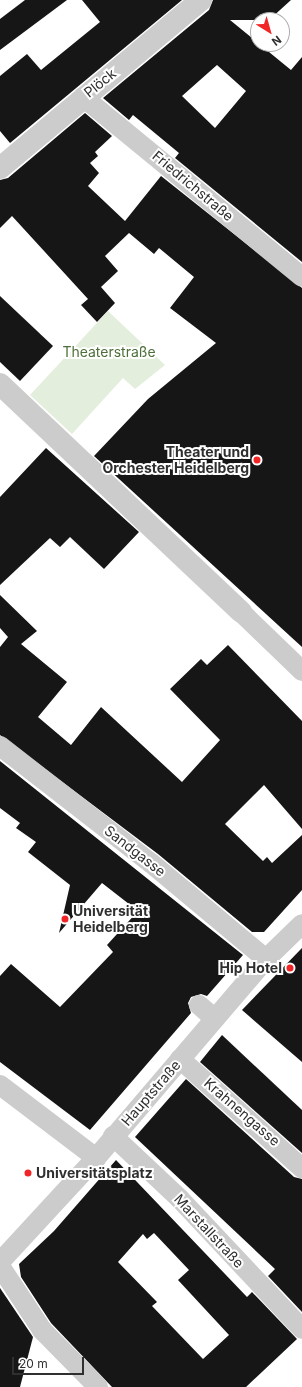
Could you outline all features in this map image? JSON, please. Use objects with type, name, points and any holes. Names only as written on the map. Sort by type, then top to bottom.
[{"type":"street","name":"Plöck","points":[[0,168],[83,97],[201,0]]},
{"type":"street","name":"Friedrichstraße","points":[[83,97],[302,277]]},
{"type":"street","points":[[0,384],[302,671]]},
{"type":"street","name":"Sandgasse","points":[[0,746],[157,868],[266,959]]},
{"type":"street","name":"Hauptstraße","points":[[0,1262],[96,1158],[113,1136],[266,959],[302,924]]},
{"type":"street","points":[[199,1005],[214,1018]]},
{"type":"street","name":"Krahnengasse","points":[[180,1059],[302,1168]]},
{"type":"street","points":[[0,1085],[96,1158]]},
{"type":"street","name":"Marstallstraße","points":[[113,1136],[180,1199],[302,1329]]},
{"type":"street","points":[[0,1266],[42,1330],[95,1386]]},
{"type":"green space","name":"Theaterstraße","points":[[108,311],[165,365],[135,389],[123,378],[72,434],[30,395]]},
{"type":"building","points":[[25,0],[67,0],[0,50],[0,19]]},
{"type":"building","points":[[82,0],[182,0],[10,143],[0,131],[0,76],[27,54],[41,70],[100,22]]},
{"type":"building","points":[[213,0],[291,0],[278,12],[250,12],[250,20],[230,20],[250,36],[250,52],[269,52],[291,70],[302,57],[302,262],[175,158],[179,153],[133,115],[129,120],[103,98],[209,10]],"holes":[[[217,65],[246,91],[215,128],[182,96]]]},
{"type":"building","name":"Theater und Orchester Heidelberg","points":[[85,113],[112,136],[95,152],[98,156],[90,163],[99,173],[88,186],[125,221],[161,176],[302,288],[302,647],[94,456],[148,399],[216,343],[170,308],[194,277],[159,248],[154,254],[129,233],[105,256],[118,271],[101,287],[115,303],[97,322],[81,305],[88,299],[12,216],[0,228],[0,180],[8,178]]},
{"type":"building","points":[[0,296],[53,346],[20,381],[0,362]]},
{"type":"building","points":[[46,448],[139,532],[104,569],[70,537],[60,547],[50,538],[0,585],[0,497]]},
{"type":"building","points":[[0,595],[37,631],[21,644],[67,682],[38,717],[71,745],[101,707],[182,782],[220,740],[170,689],[201,659],[207,665],[228,645],[302,721],[302,829],[264,785],[225,824],[263,861],[267,857],[272,863],[302,835],[302,890],[264,932],[252,932],[158,854],[0,735],[0,647],[8,637],[0,628]]},
{"type":"building","points":[[0,761],[243,955],[207,996],[201,994],[191,997],[188,1003],[191,1013],[90,1130],[0,1062],[0,976],[11,964],[60,1007],[113,952],[107,945],[138,911],[102,883],[59,933],[70,885],[28,852],[36,842],[16,828],[20,823],[0,808]]},
{"type":"building","points":[[302,948],[302,1062],[242,1010]]},
{"type":"building","points":[[222,1035],[302,1110],[302,1153],[200,1062]]},
{"type":"building","points":[[186,1079],[294,1177],[302,1179],[302,1312],[268,1276],[275,1269],[135,1137]]},
{"type":"building","points":[[116,1160],[247,1297],[252,1292],[297,1339],[246,1387],[112,1387],[51,1323],[21,1277],[19,1264],[54,1231]],"holes":[[[154,1233],[189,1270],[178,1280],[229,1335],[203,1359],[152,1306],[157,1302],[118,1262],[143,1234],[147,1239]]]},
{"type":"building","points":[[0,1288],[33,1337],[20,1387],[0,1387]]},
{"type":"place","name":"Theater und Orchester Heidelberg","points":[[257,460]]},
{"type":"place","name":"Universität Heidelberg","points":[[65,919]]},
{"type":"place","name":"Hip Hotel","points":[[290,968]]},
{"type":"place","name":"Universitätsplatz","points":[[28,1173]]}]
